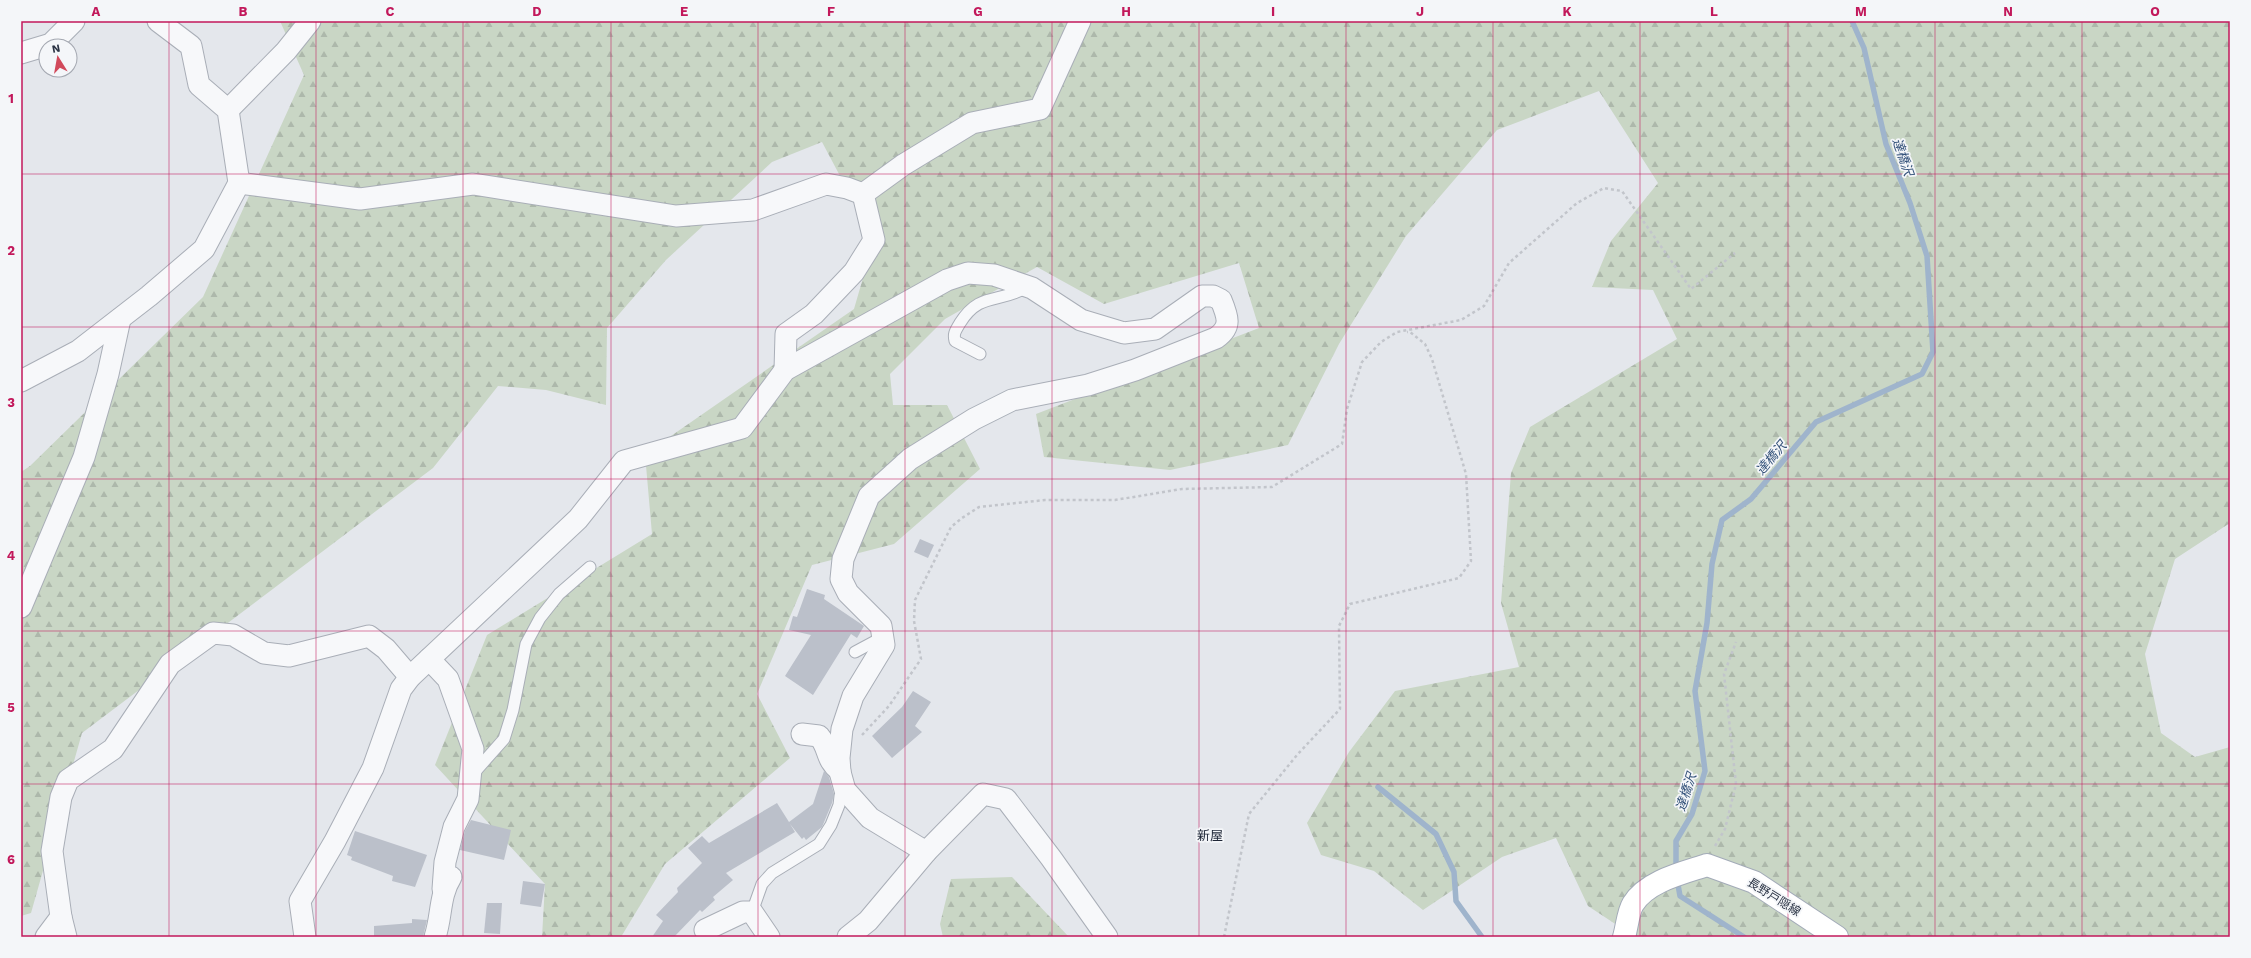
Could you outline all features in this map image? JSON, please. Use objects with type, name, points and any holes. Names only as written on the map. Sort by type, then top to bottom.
[{"type":"main road","points":[[1624,937],[1632,904],[1644,891],[1666,880],[1707,865]]},
{"type":"main road","name":"長野戸隠線","points":[[1707,865],[1754,882],[1837,937]]},
{"type":"street","points":[[21,53],[51,44],[74,21]]},
{"type":"street","points":[[21,381],[78,351],[204,249],[239,183],[228,110],[199,85],[191,46],[158,21]]},
{"type":"street","points":[[228,110],[286,51],[310,21]]},
{"type":"street","points":[[863,194],[903,165],[972,123],[1040,109],[1080,21]]},
{"type":"street","points":[[239,183],[360,199],[473,184],[676,216],[753,210],[826,184],[847,188],[863,194]]},
{"type":"street","points":[[785,370],[786,334],[814,314],[854,272],[874,240],[863,194]]},
{"type":"street","points":[[305,937],[300,901],[335,841],[367,780],[401,689],[410,677],[578,519],[624,460],[742,428],[785,370],[947,280],[968,273],[994,276],[1027,287],[1081,320],[1124,333],[1155,329],[1202,296],[1212,296],[1221,300],[1226,312],[1228,324],[1224,333],[1216,338],[1135,370],[1088,384],[1012,400],[974,419],[910,459],[869,496],[843,558],[841,579],[848,593],[881,626],[884,645],[853,696],[842,729],[842,773]]},
{"type":"street","points":[[21,607],[84,457],[108,374],[120,318]]},
{"type":"street","points":[[66,937],[61,917],[52,851],[61,797],[68,780],[113,749],[170,664],[213,633],[233,635],[264,652],[289,656],[369,636],[386,649],[410,677]]},
{"type":"street","points":[[429,659],[448,679],[474,749],[468,799],[454,827],[445,862],[439,926],[435,937]]},
{"type":"street","points":[[802,734],[819,736],[824,742],[831,764],[842,773],[870,818],[926,852]]},
{"type":"street","points":[[848,937],[868,921],[926,852],[983,794],[1006,799],[1064,876],[1107,937]]},
{"type":"street","points":[[443,889],[458,865]]},
{"type":"street","points":[[705,930],[743,912],[752,912],[769,937]]},
{"type":"street","points":[[46,937],[61,917]]},
{"type":"lane","points":[[980,354],[955,341],[954,332],[967,312],[980,302],[1018,292],[1027,287]]},
{"type":"lane","points":[[471,776],[504,739],[513,710],[526,644],[540,618],[559,594],[590,567]]},
{"type":"lane","points":[[855,652],[883,637]]},
{"type":"lane","points":[[752,912],[762,884],[772,873],[819,844],[831,825],[839,805],[842,773]]},
{"type":"path","points":[[842,773],[921,659],[914,621],[915,600],[951,527],[979,507],[1045,500],[1115,500],[1182,489],[1272,487],[1342,444],[1347,409],[1362,362],[1381,342],[1397,332],[1461,320],[1484,306],[1509,263],[1577,203],[1604,188],[1622,191],[1691,289],[1735,253]]},
{"type":"path","points":[[1224,937],[1249,814],[1296,755],[1340,709],[1339,626],[1350,604],[1460,578],[1471,561],[1466,474],[1434,365],[1425,344],[1410,332],[1397,332]]},
{"type":"path","points":[[1707,865],[1725,829],[1736,784],[1724,674],[1736,642]]},
{"type":"green space","points":[[280,21],[2230,21],[2230,523],[2175,559],[2145,654],[2161,733],[2195,757],[2230,747],[2230,937],[1635,937],[1588,906],[1556,838],[1502,857],[1423,910],[1374,871],[1321,855],[1307,823],[1349,752],[1395,691],[1519,667],[1501,603],[1511,473],[1530,427],[1677,339],[1653,290],[1592,287],[1611,241],[1658,183],[1599,91],[1497,130],[1406,236],[1339,344],[1288,445],[1170,470],[1044,457],[1036,414],[1259,328],[1239,263],[1104,304],[1037,267],[945,319],[890,374],[893,405],[947,405],[980,469],[894,544],[812,565],[757,694],[790,758],[665,864],[621,937],[542,937],[545,884],[435,765],[487,635],[652,534],[645,454],[854,309],[874,240],[822,142],[772,162],[666,260],[607,328],[606,405],[546,390],[498,386],[433,468],[82,733],[31,913],[21,916],[21,472],[30,466],[203,297],[304,75]]},
{"type":"green space","points":[[1012,877],[1069,937],[943,937],[940,924],[951,879]]},
{"type":"building","points":[[920,539],[934,545],[928,558],[914,552]]},
{"type":"building","points":[[807,589],[825,595],[824,599],[864,626],[857,638],[851,634],[813,695],[785,676],[811,635],[789,630],[793,616],[797,617]]},
{"type":"building","points":[[913,691],[931,702],[915,726],[922,732],[892,758],[872,736],[902,707]]},
{"type":"building","points":[[824,771],[829,777],[834,794],[822,827],[806,840],[804,837],[802,839],[790,824],[795,832],[726,873],[733,880],[713,897],[715,900],[702,912],[700,910],[674,937],[652,937],[663,921],[656,915],[678,892],[677,888],[702,863],[688,848],[702,836],[709,843],[777,803],[789,822],[813,804]]},
{"type":"building","points":[[471,820],[511,830],[504,860],[460,850],[465,831]]},
{"type":"building","points":[[355,831],[427,855],[415,887],[392,881],[393,876],[351,860],[352,857],[347,855]]},
{"type":"building","points":[[523,881],[545,884],[541,907],[520,904]]},
{"type":"building","points":[[487,903],[502,903],[500,934],[484,933]]},
{"type":"building","points":[[412,919],[427,920],[423,937],[374,937],[374,926],[412,923]]},
{"type":"waterway","name":"達橋沢","points":[[1676,870],[1676,841],[1692,814],[1705,771],[1695,691],[1707,623],[1712,564],[1722,520],[1751,499],[1816,422],[1922,374],[1933,352],[1927,256],[1910,203],[1886,144],[1864,48],[1852,21]]},
{"type":"waterway","points":[[1378,787],[1436,834],[1454,872],[1456,901],[1482,937]]},
{"type":"waterway","name":"達橋沢","points":[[1677,879],[1680,896],[1744,937]]},
{"type":"district","name":"新屋","points":[[1210,835]]}]
